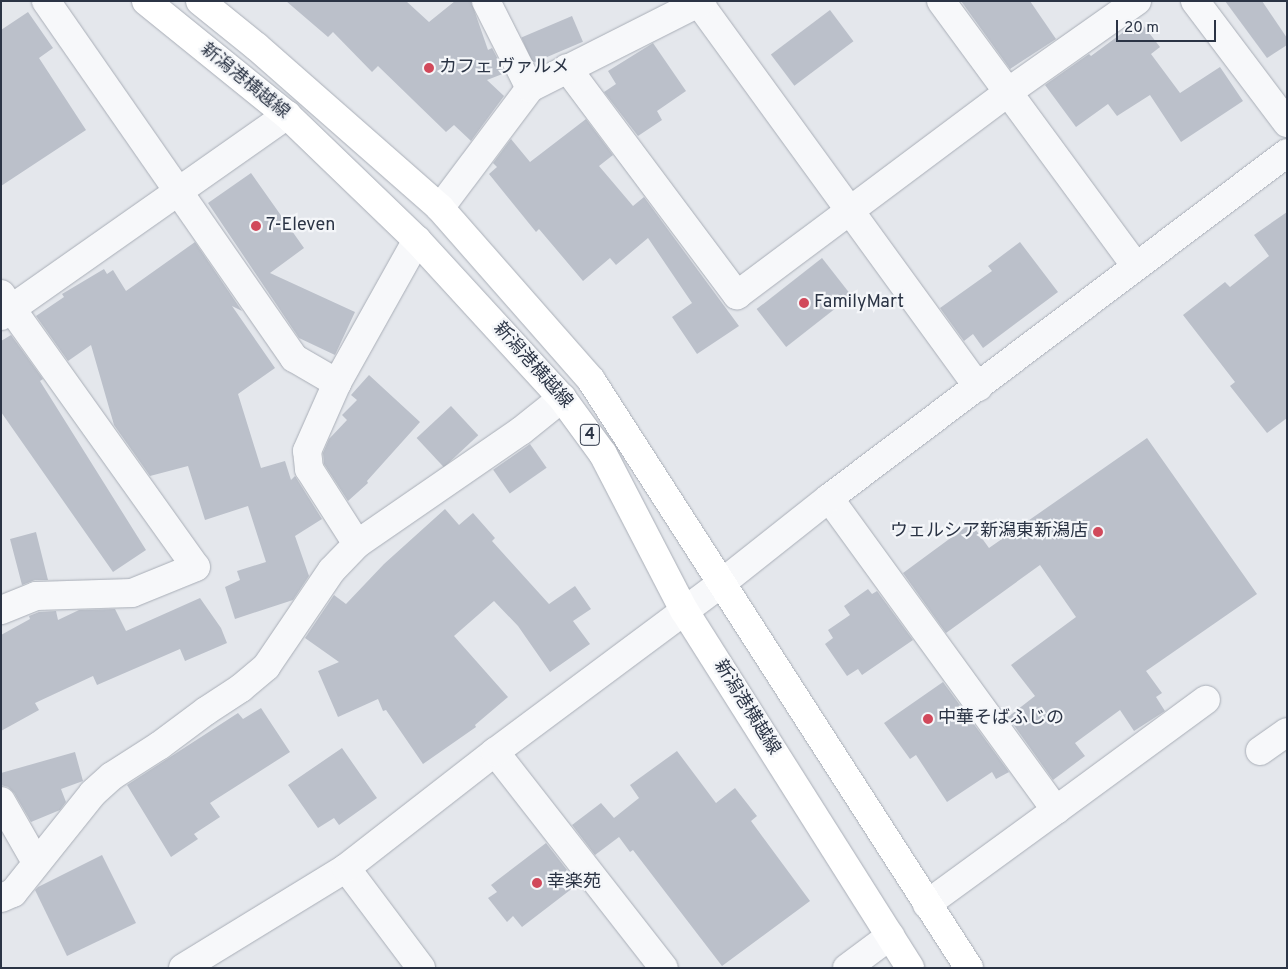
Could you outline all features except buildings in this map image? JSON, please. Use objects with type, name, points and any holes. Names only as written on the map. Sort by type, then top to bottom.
[{"type":"main road","name":"新潟港横越線","points":[[146,1],[287,115],[417,240],[562,398],[603,454],[684,610],[910,968]]},
{"type":"main road","name":"新潟港横越線","points":[[200,1],[257,47],[440,208],[591,380],[723,582],[969,968]]},
{"type":"street","points":[[46,1],[294,358],[337,382]]},
{"type":"street","points":[[486,1],[530,88]]},
{"type":"street","points":[[941,1],[1136,266]]},
{"type":"street","points":[[567,68],[737,296],[1008,92],[1137,1]]},
{"type":"street","points":[[1195,1],[1287,123]]},
{"type":"street","points":[[440,208],[530,88],[701,2],[978,387]]},
{"type":"street","points":[[1,610],[36,596],[132,593],[196,566],[5,306],[179,192],[287,115]]},
{"type":"street","points":[[183,968],[346,868],[495,752],[723,582],[828,498],[1287,154]]},
{"type":"street","points":[[357,544],[309,469],[307,450],[337,382],[417,240]]},
{"type":"street","points":[[1,898],[14,892],[36,862],[93,793],[112,776],[159,746],[241,688],[266,667],[332,570],[357,544],[521,431],[562,398]]},
{"type":"street","points":[[828,498],[1056,810]]},
{"type":"street","points":[[927,904],[1206,700]]},
{"type":"street","points":[[1260,751],[1287,732]]},
{"type":"street","points":[[495,752],[664,968]]},
{"type":"street","points":[[1,801],[36,862]]},
{"type":"street","points":[[346,868],[420,968]]},
{"type":"street","points":[[847,968],[890,936]]},
{"type":"place","name":"カフェ ヴァルメ","points":[[429,68]]},
{"type":"place","name":"7-Eleven","points":[[256,226]]},
{"type":"place","name":"FamilyMart","points":[[804,303]]},
{"type":"place","name":"ウェルシア新潟東新潟店","points":[[1098,532]]},
{"type":"place","name":"中華そばふじの","points":[[928,719]]},
{"type":"place","name":"幸楽苑","points":[[537,883]]}]
